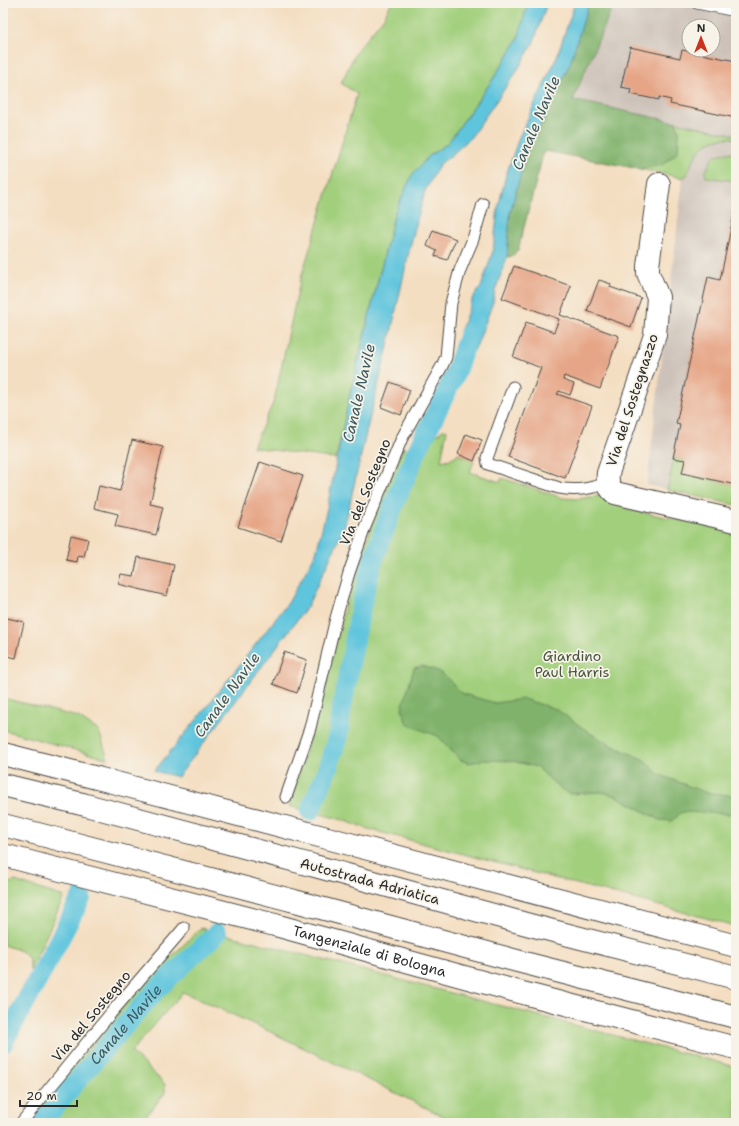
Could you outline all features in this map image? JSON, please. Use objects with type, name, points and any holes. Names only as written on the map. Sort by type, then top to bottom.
[{"type":"main road","name":"Via del Sostegnazzo","points":[[659,184],[648,266],[648,273],[658,297],[655,335],[608,473],[608,483],[610,488],[615,492],[736,521]]},
{"type":"main road","points":[[3,749],[93,777]]},
{"type":"main road","points":[[3,754],[736,946]]},
{"type":"main road","name":"Autostrada Adriatica","points":[[3,785],[82,804],[530,925],[736,978]]},
{"type":"main road","points":[[3,825],[521,962],[736,1017]]},
{"type":"main road","name":"Tangenziale di Bologna","points":[[3,855],[275,925],[519,992],[736,1048]]},
{"type":"lane","points":[[697,3],[736,11]]},
{"type":"lane","name":"Via del Sostegno","points":[[286,797],[310,728],[336,618],[349,573],[365,527],[402,438],[442,366],[446,356],[451,303],[460,270],[473,240],[483,204]]},
{"type":"lane","points":[[513,387],[487,458],[488,464],[568,490],[591,488],[608,483]]},
{"type":"lane","name":"Via del Sostegno","points":[[21,1123],[111,1013],[184,928]]},
{"type":"shaded area","points":[[614,3],[736,3],[736,505],[647,485],[683,178],[694,126],[573,100]]},
{"type":"green space","points":[[391,3],[528,3],[518,39],[493,79],[448,143],[429,156],[412,175],[395,212],[351,389],[336,459],[253,447],[274,401],[300,281],[357,94],[341,83],[357,50],[384,17]]},
{"type":"green space","points":[[589,3],[614,3],[573,100],[676,122],[679,131],[678,152],[662,165],[640,169],[544,151],[518,250],[513,256],[507,257],[510,213],[527,150],[547,113],[570,63]]},
{"type":"green space","points":[[676,122],[736,135],[736,138],[717,139],[704,146],[694,158],[687,175],[683,178],[640,169],[662,165],[679,131]]},
{"type":"green space","points":[[733,152],[736,154],[736,181],[706,177],[705,173],[713,157]]},
{"type":"green space","name":"Giardino Paul Harris","points":[[443,430],[447,430],[441,461],[450,459],[458,454],[474,461],[470,472],[500,482],[502,478],[563,498],[579,499],[601,495],[627,506],[627,509],[736,532],[736,926],[368,829],[339,819],[289,806],[326,683],[345,606],[371,527],[403,447],[424,456],[435,436]]},
{"type":"green space","points":[[674,458],[685,460],[683,473],[736,485],[736,505],[667,490]]},
{"type":"green space","points":[[422,666],[436,670],[445,676],[463,694],[495,703],[523,699],[556,709],[590,733],[613,746],[645,760],[658,774],[704,792],[736,796],[736,814],[682,812],[672,821],[660,820],[616,796],[602,792],[570,794],[559,788],[537,767],[512,761],[484,760],[469,763],[460,760],[438,736],[414,727],[406,722],[402,708],[414,668]]},
{"type":"green space","points":[[3,698],[78,717],[99,731],[108,759],[3,730]]},
{"type":"green space","points":[[15,881],[64,897],[30,971],[29,959],[23,952],[3,945],[3,885]]},
{"type":"green space","points":[[201,928],[736,1067],[736,1123],[457,1123],[275,1034],[183,992],[131,1052],[165,1084],[165,1093],[140,1123],[26,1123],[140,987]]},
{"type":"water","points":[[528,3],[547,3],[533,44],[515,74],[471,137],[439,165],[425,191],[410,247],[344,529],[307,607],[178,777],[154,771],[198,718],[288,603],[316,553],[327,508],[351,389],[395,212],[412,175],[429,156],[448,143],[493,79],[518,39]]},
{"type":"water","points":[[575,3],[589,3],[570,63],[547,113],[527,150],[510,213],[507,257],[495,291],[493,302],[477,345],[472,352],[467,365],[453,355],[458,345],[460,332],[473,297],[481,287],[493,251],[498,208],[506,175],[519,137],[556,59]]},
{"type":"building","points":[[630,47],[680,58],[681,54],[681,58],[721,58],[736,61],[736,118],[670,104],[671,100],[659,97],[659,100],[630,94],[631,89],[621,87]]},
{"type":"building","points":[[735,209],[736,452],[734,457],[736,457],[736,485],[682,473],[685,460],[673,458],[680,425],[676,424],[708,277],[720,280]]},
{"type":"building","points":[[433,230],[456,239],[447,260],[435,256],[437,251],[427,246]]},
{"type":"building","points":[[514,266],[571,286],[560,315],[619,336],[600,389],[564,376],[563,380],[574,384],[570,395],[559,391],[557,394],[592,406],[565,478],[508,457],[541,368],[513,357],[526,322],[554,332],[559,319],[502,298]]},
{"type":"building","points":[[599,280],[611,284],[610,287],[641,298],[631,327],[587,311]]},
{"type":"building","points":[[390,382],[410,390],[401,415],[381,407]]},
{"type":"building","points":[[466,434],[482,440],[474,461],[458,454]]},
{"type":"building","points":[[132,440],[163,447],[150,504],[163,507],[156,535],[115,526],[118,514],[94,508],[99,486],[120,491]]},
{"type":"building","points":[[260,462],[303,476],[281,541],[238,527]]},
{"type":"building","points":[[71,535],[88,539],[84,557],[78,556],[77,562],[66,560]]},
{"type":"building","points":[[138,557],[174,565],[167,596],[118,584],[121,574],[134,576]]},
{"type":"building","points":[[3,617],[24,622],[16,658],[3,655]]},
{"type":"building","points":[[284,652],[307,660],[297,693],[273,684]]},
{"type":"waterway","name":"Canale Navile","points":[[310,811],[327,770],[338,735],[361,606],[372,563],[392,509],[416,453],[455,374],[469,334]]},
{"type":"waterway","name":"Canale Navile","points":[[3,1043],[81,898]]},
{"type":"waterway","name":"Canale Navile","points":[[41,1123],[158,988],[217,933]]}]
